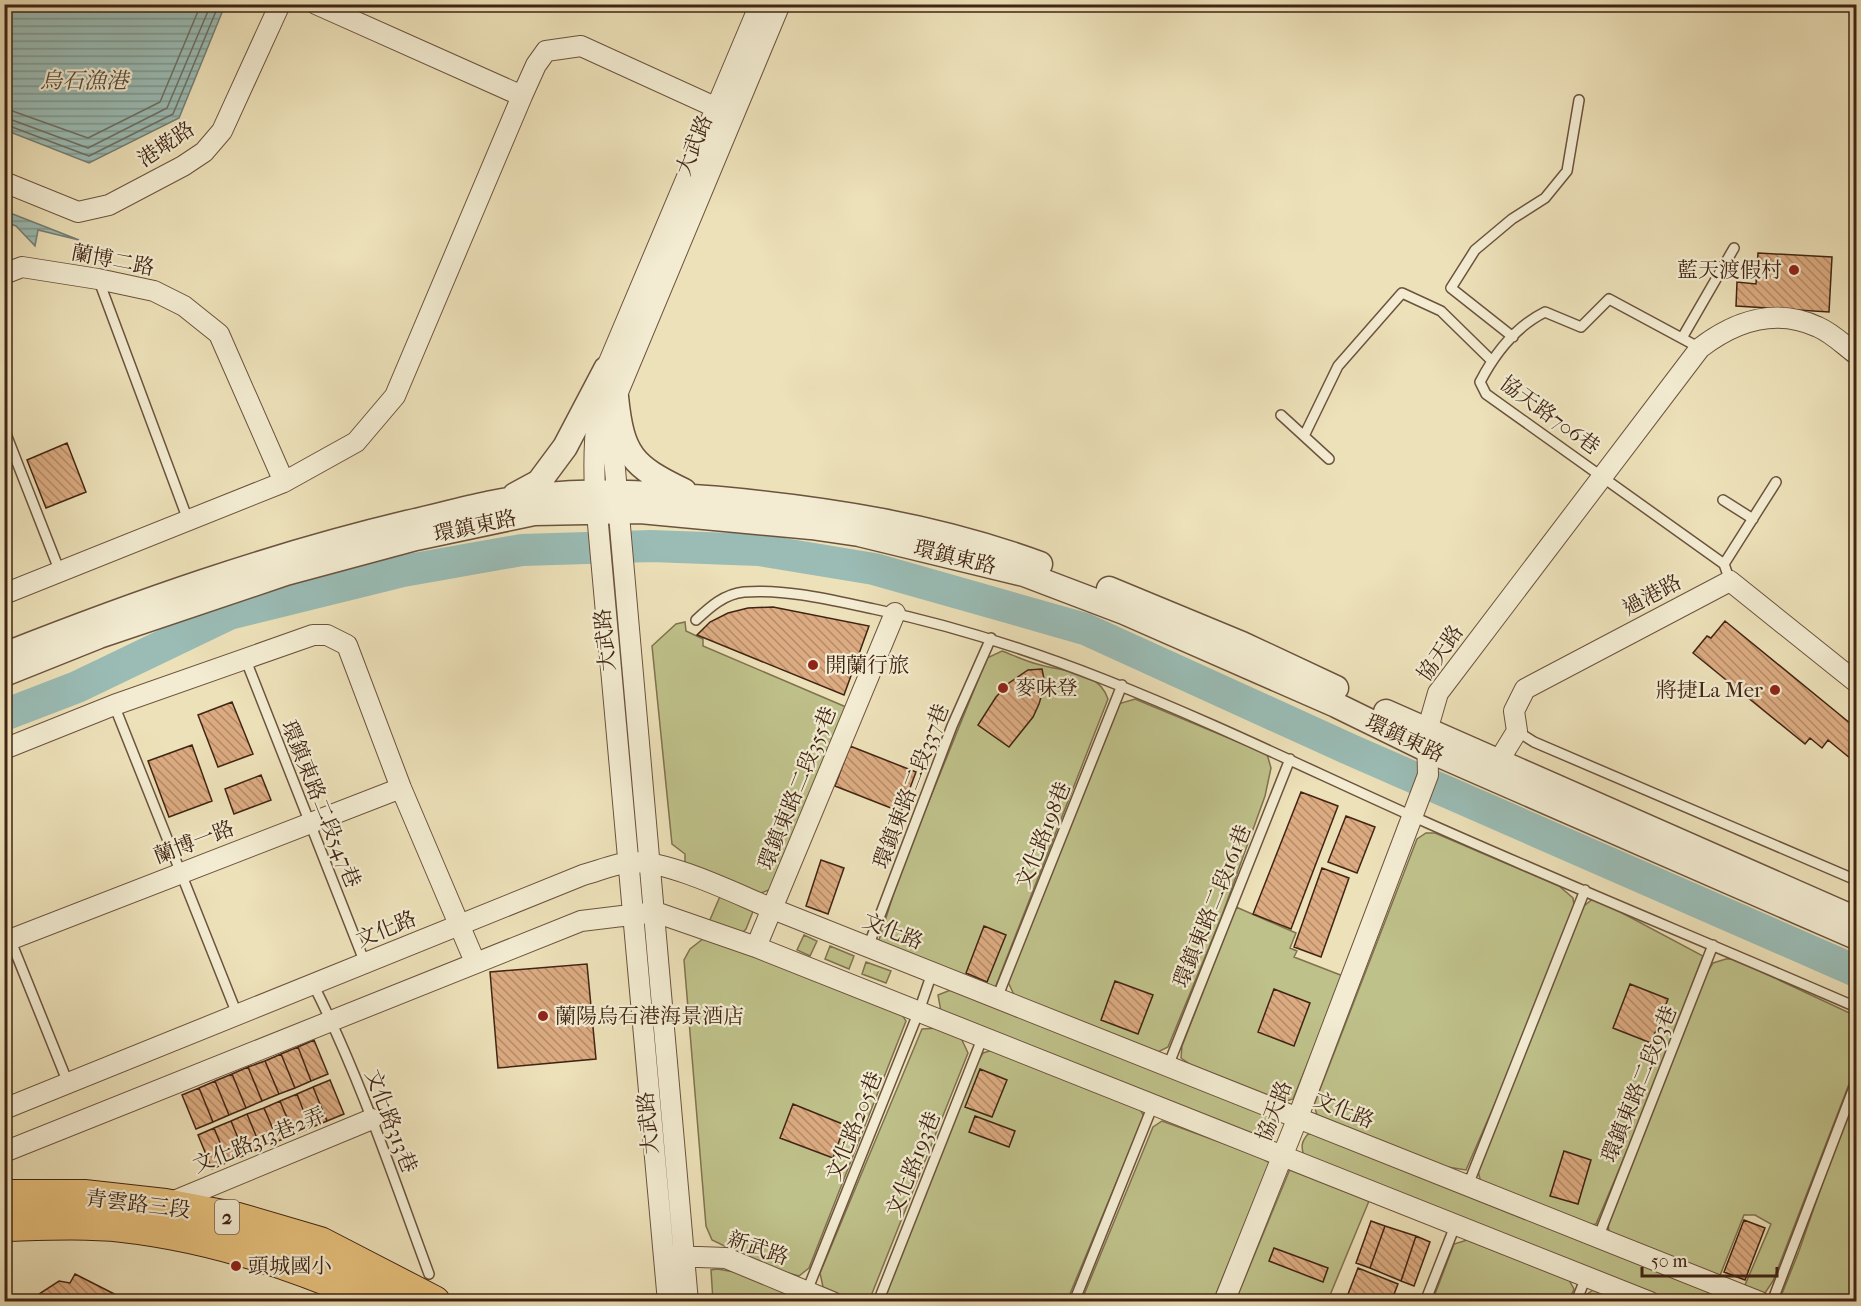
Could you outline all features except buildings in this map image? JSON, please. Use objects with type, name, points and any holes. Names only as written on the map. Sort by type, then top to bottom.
[{"type":"main road","name":"青雲路三段","points":[[4,1196],[84,1196],[165,1205],[238,1219],[320,1243],[381,1302]]},
{"type":"main road","name":"青雲路三段","points":[[4,1225],[122,1226],[169,1233],[260,1256],[353,1275],[432,1288]]},
{"type":"street","name":"港墘路","points":[[4,182],[78,212],[110,205],[183,166],[204,152],[222,131],[280,4]]},
{"type":"street","points":[[316,4],[522,96]]},
{"type":"street","name":"大武路","points":[[688,1302],[674,1256],[635,914],[640,863],[608,510],[612,435],[616,397],[724,112],[760,4]]},
{"type":"street","name":"大武路","points":[[608,510],[593,449],[596,404],[606,369],[724,112],[780,4]]},
{"type":"street","points":[[4,594],[284,482],[356,442],[395,396],[522,96],[536,65],[546,51],[581,46],[724,112]]},
{"type":"street","name":"蘭博二路","points":[[4,274],[21,267],[98,279],[153,291],[184,306],[219,334],[284,482]]},
{"type":"street","name":"協天路","points":[[1224,1302],[1298,1117],[1428,775],[1428,740],[1438,693],[1700,348],[1723,331],[1746,321],[1771,318],[1796,320],[1819,327],[1857,354]]},
{"type":"street","points":[[505,500],[539,482],[565,447],[606,369]]},
{"type":"street","points":[[616,397],[619,424],[627,452],[652,475],[697,497]]},
{"type":"street","name":"環鎮東路","points":[[4,674],[99,636],[286,573],[416,538],[534,513],[608,510],[697,497],[808,507],[905,524],[1003,550],[1133,598],[1231,639],[1428,740],[1857,938]]},
{"type":"street","name":"環鎮東路","points":[[4,655],[173,591],[276,558],[505,500],[811,527],[859,534],[1024,574],[1124,612],[1336,705],[1428,740],[1498,762],[1857,919]]},
{"type":"street","points":[[1727,572],[1857,682]]},
{"type":"street","name":"過港路","points":[[1498,762],[1517,731],[1514,711],[1525,689],[1727,572]]},
{"type":"street","name":"環鎮東路二段355巷","points":[[756,947],[894,613]]},
{"type":"street","points":[[4,749],[114,705],[314,635],[327,636],[347,645],[401,788],[476,962]]},
{"type":"street","name":"蘭博一路","points":[[6,935],[181,872],[401,788]]},
{"type":"street","name":"大武路","points":[[640,863],[655,912],[674,1256],[668,1302]]},
{"type":"street","name":"文化路","points":[[4,1110],[583,875],[640,863],[691,876],[932,974],[1298,1117],[1760,1302]]},
{"type":"street","points":[[4,1152],[581,921],[655,912],[756,947],[919,1011],[982,1039],[1650,1302]]},
{"type":"street","name":"文化路313巷2弄","points":[[165,1205],[372,1119]]},
{"type":"street","name":"新武路","points":[[674,1256],[726,1258],[832,1302]]},
{"type":"lane","points":[[1513,337],[1451,288],[1475,250],[1512,219],[1545,198],[1567,171],[1579,100]]},
{"type":"lane","points":[[1682,338],[1734,248]]},
{"type":"lane","points":[[98,279],[189,520]]},
{"type":"lane","points":[[1304,436],[1338,366],[1402,293],[1441,311],[1491,360],[1532,319],[1545,312],[1581,327],[1609,299],[1700,348]]},
{"type":"lane","name":"協天路706巷","points":[[1491,360],[1480,382],[1486,394],[1602,475],[1727,572]]},
{"type":"lane","points":[[1281,415],[1329,459]]},
{"type":"lane","points":[[4,429],[60,572]]},
{"type":"lane","points":[[1727,572],[1753,519],[1776,482]]},
{"type":"lane","points":[[1723,500],[1753,519]]},
{"type":"lane","points":[[696,620],[720,599],[741,592],[805,594],[894,613],[991,638],[1122,686],[1415,810],[1585,890],[1857,1007]]},
{"type":"lane","name":"環鎮東路二段337巷","points":[[868,947],[952,726],[991,638]]},
{"type":"lane","name":"環鎮東路二段547巷","points":[[245,658],[365,963]]},
{"type":"lane","name":"文化路198巷","points":[[996,998],[1122,686]]},
{"type":"lane","points":[[114,705],[237,1014]]},
{"type":"lane","points":[[1517,731],[1534,742],[1857,880]]},
{"type":"lane","name":"環鎮東路二段161巷","points":[[1168,1066],[1290,759]]},
{"type":"lane","points":[[1468,1185],[1585,890]]},
{"type":"lane","points":[[6,935],[68,1083]]},
{"type":"lane","name":"環鎮東路二段93巷","points":[[1598,1238],[1713,945]]},
{"type":"lane","name":"文化路205巷","points":[[807,1291],[932,974]]},
{"type":"lane","name":"文化路313巷","points":[[313,984],[331,1020],[372,1119],[432,1288]]},
{"type":"lane","name":"文化路193巷","points":[[878,1302],[982,1039]]},
{"type":"lane","points":[[1773,1302],[1857,1082]]},
{"type":"lane","points":[[1074,1302],[1154,1105]]},
{"type":"lane","points":[[1425,1302],[1455,1226]]},
{"type":"lane","points":[[1576,1302],[1586,1277]]},
{"type":"green space","points":[[685,622],[686,631],[703,639],[703,646],[846,707],[771,889],[759,894],[685,863],[685,854],[672,844],[652,646],[676,624]]},
{"type":"green space","points":[[1002,651],[1033,663],[1088,677],[1103,689],[1108,699],[995,988],[888,950],[879,940],[901,870],[987,658]]},
{"type":"green space","points":[[1135,699],[1267,754],[1271,768],[1265,796],[1221,918],[1168,1047],[1154,1054],[1016,999],[1008,982],[1118,704]]},
{"type":"green space","points":[[1426,833],[1435,833],[1559,886],[1573,898],[1574,906],[1506,1078],[1466,1170],[1435,1165],[1330,1123],[1317,1115],[1314,1105],[1417,839]]},
{"type":"green space","points":[[721,894],[754,909],[746,929],[741,934],[709,922]]},
{"type":"green space","points":[[1594,898],[1703,956],[1638,1125],[1596,1224],[1585,1226],[1481,1183],[1478,1171],[1579,910]]},
{"type":"green space","points":[[1236,907],[1296,933],[1290,948],[1297,951],[1294,957],[1343,976],[1293,1099],[1283,1102],[1194,1067],[1181,1058],[1182,1046]]},
{"type":"green space","points":[[804,935],[817,941],[810,956],[797,950]]},
{"type":"green space","points":[[704,938],[899,1010],[906,1021],[809,1268],[799,1276],[770,1268],[712,1240],[706,1226],[684,960],[690,949]]},
{"type":"green space","points":[[830,946],[854,956],[849,969],[825,959]]},
{"type":"green space","points":[[1734,959],[1856,1016],[1856,1066],[1773,1281],[1763,1296],[1745,1285],[1771,1224],[1755,1215],[1744,1215],[1719,1278],[1609,1232],[1608,1222],[1706,974],[1713,963]]},
{"type":"green space","points":[[866,962],[891,971],[886,983],[862,974]]},
{"type":"green space","points":[[953,989],[1275,1118],[1276,1131],[1268,1141],[941,1012],[938,995]]},
{"type":"green space","points":[[939,1028],[961,1038],[968,1053],[869,1301],[856,1301],[823,1287],[820,1273],[922,1029]]},
{"type":"green space","points":[[996,1049],[1138,1106],[1144,1116],[1067,1301],[883,1302],[974,1069],[983,1053]]},
{"type":"green space","points":[[1856,1087],[1856,1301],[1784,1301],[1781,1296]]},
{"type":"green space","points":[[1162,1121],[1258,1156],[1270,1163],[1213,1301],[1081,1302],[1153,1127]]},
{"type":"green space","points":[[1308,1134],[1318,1134],[1739,1301],[1666,1301],[1304,1156],[1302,1145]]},
{"type":"green space","points":[[1290,1169],[1369,1201],[1328,1300],[1331,1301],[1235,1302]]},
{"type":"green space","points":[[1467,1240],[1569,1280],[1574,1289],[1569,1301],[1432,1302],[1454,1244]]},
{"type":"green space","points":[[711,1270],[735,1272],[808,1301],[713,1301]]},
{"type":"green space","points":[[1593,1290],[1623,1301],[1581,1302],[1583,1297]]},
{"type":"water","name":"烏石漁港","points":[[4,5],[225,5],[179,118],[89,163],[5,130]]},
{"type":"water","points":[[5,211],[79,240],[38,230],[35,246],[16,226],[5,222]]},
{"type":"waterway","points":[[4,715],[77,687],[229,614],[403,571],[522,550],[651,546],[759,550],[874,569],[1085,629],[1351,750],[1856,971]]},
{"type":"place","name":"藍天渡假村","points":[[1794,270]]},
{"type":"place","name":"開蘭行旅","points":[[813,665]]},
{"type":"place","name":"麥味登","points":[[1003,688]]},
{"type":"place","name":"將捷La Mer","points":[[1775,690]]},
{"type":"place","name":"蘭陽烏石港海景酒店","points":[[543,1016]]},
{"type":"place","name":"頭城國小","points":[[236,1266]]}]
